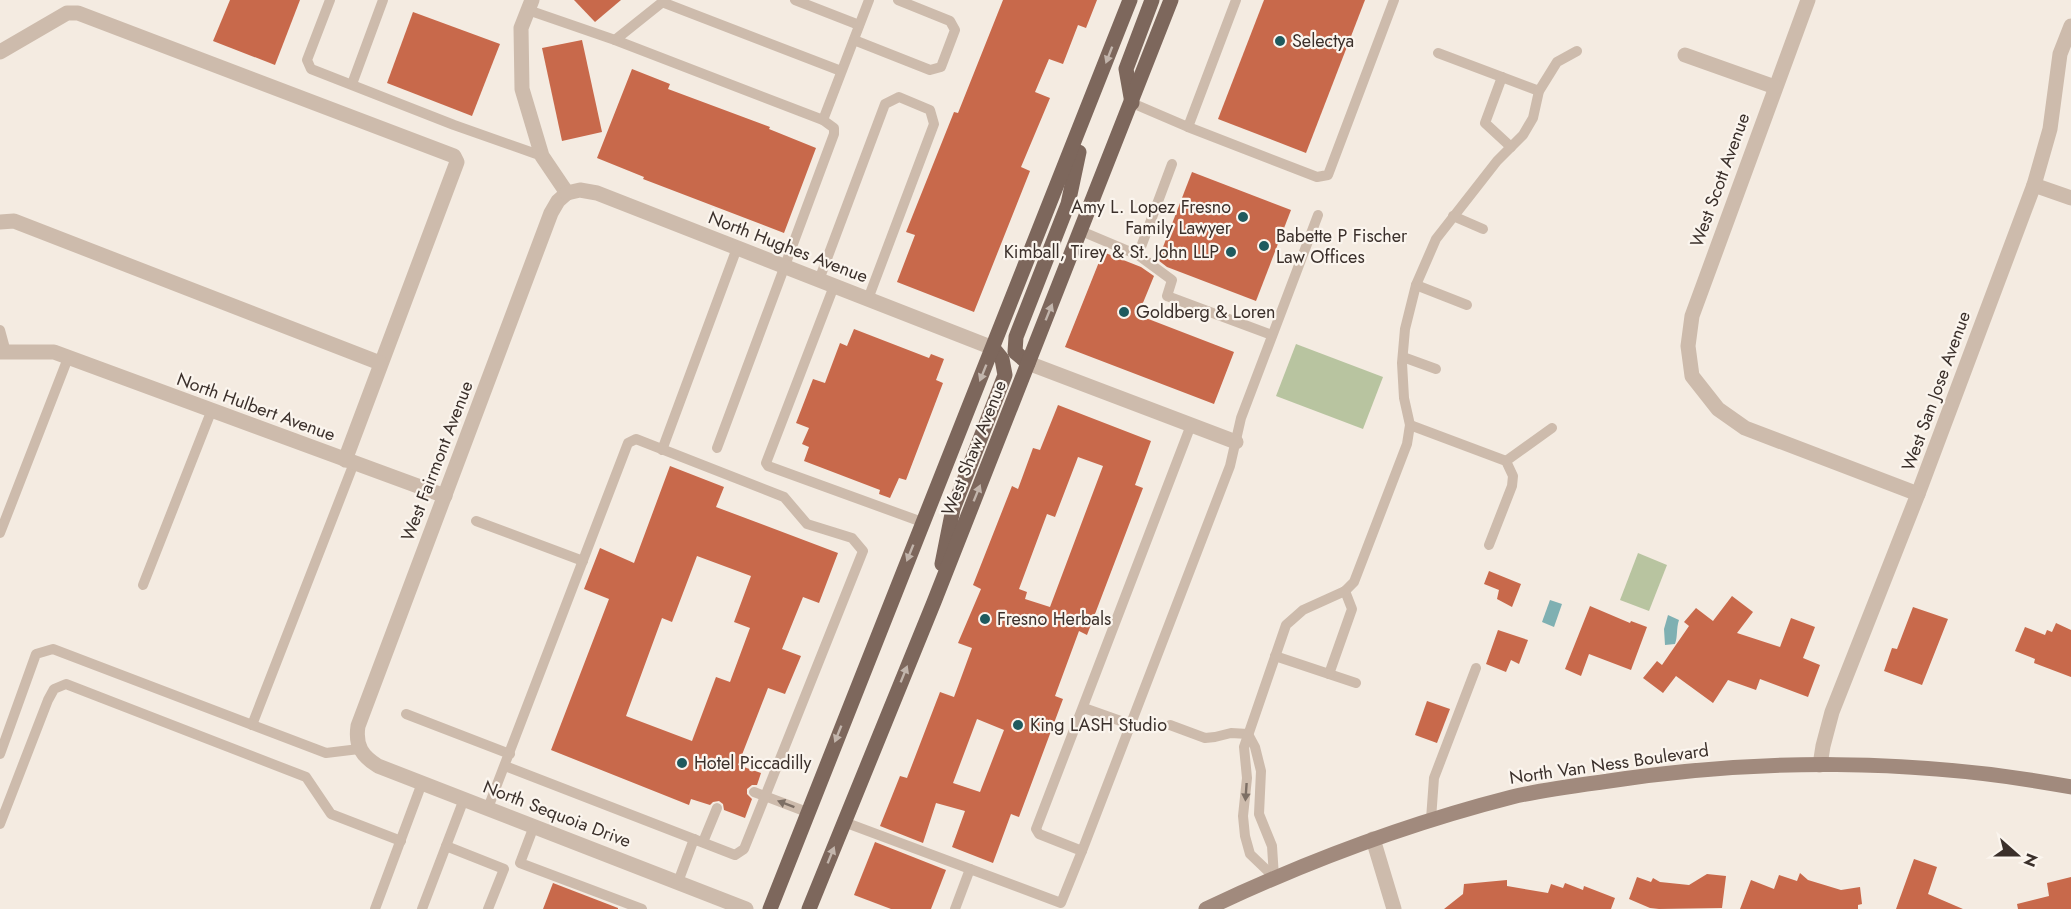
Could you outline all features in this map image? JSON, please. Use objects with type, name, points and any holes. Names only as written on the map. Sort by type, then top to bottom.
[{"type":"main road","name":"West Shaw Avenue","points":[[770,909],[922,522],[1086,116],[1130,0]]},
{"type":"main road","points":[[1132,103],[1126,69],[1152,0]]},
{"type":"main road","name":"West Shaw Avenue","points":[[809,909],[934,602],[1171,0]]},
{"type":"main road","points":[[1028,363],[1015,352],[1016,337],[1068,204],[1086,116]]},
{"type":"main road","points":[[934,602],[953,508],[1005,375],[1002,359],[993,348]]},
{"type":"street","name":"West Scott Avenue","points":[[1808,0],[1774,87],[1692,316],[1688,346],[1692,376],[1718,409],[1745,428],[1918,494]]},
{"type":"street","points":[[530,5],[521,28],[522,89],[542,156],[567,193]]},
{"type":"street","points":[[0,52],[67,13],[78,13],[454,156],[457,162],[380,363],[349,461]]},
{"type":"street","name":"West San Jose Avenue","points":[[1820,765],[1832,712],[1918,494],[2034,185],[2050,129],[2060,54],[2071,26]]},
{"type":"street","points":[[1685,55],[1774,87]]},
{"type":"street","points":[[2034,185],[2071,198]]},
{"type":"street","name":"North Hughes Avenue","points":[[567,193],[580,190],[597,193],[993,348]]},
{"type":"street","name":"West Fairmont Avenue","points":[[359,749],[356,737],[358,726],[551,213],[558,201],[567,193]]},
{"type":"street","points":[[0,222],[14,220],[380,363]]},
{"type":"street","points":[[3,352],[61,355]]},
{"type":"street","name":"North Hulbert Avenue","points":[[61,355],[211,412],[445,496]]},
{"type":"street","points":[[1028,363],[1236,442]]},
{"type":"street","name":"North Sequoia Drive","points":[[359,749],[366,759],[378,766],[746,909]]},
{"type":"street","name":"North Van Ness Boulevard","points":[[1206,909],[1274,877],[1431,819],[1514,797],[1657,773],[1766,765],[1870,766],[1990,775],[2071,787]]},
{"type":"street","points":[[1373,839],[1394,909]]},
{"type":"lane","points":[[330,0],[308,60],[310,69],[454,125],[542,156]]},
{"type":"lane","points":[[352,84],[383,0]]},
{"type":"lane","points":[[795,0],[859,25]]},
{"type":"lane","points":[[823,120],[869,0]]},
{"type":"lane","points":[[854,40],[930,70],[941,67],[955,30],[950,21],[898,0]]},
{"type":"lane","points":[[1188,127],[1236,0]]},
{"type":"lane","points":[[1132,103],[1317,177],[1328,175],[1394,0]]},
{"type":"lane","points":[[615,40],[663,1],[842,72]]},
{"type":"lane","points":[[530,5],[823,120],[834,128],[834,134],[717,448]]},
{"type":"lane","points":[[1274,877],[1250,854],[1245,837],[1244,747],[1286,625],[1303,610],[1346,591],[1354,582],[1407,444],[1410,425],[1404,398],[1403,357],[1405,328],[1416,285],[1436,239],[1497,161],[1523,135],[1533,118],[1539,91],[1557,62],[1577,51]]},
{"type":"lane","points":[[1438,53],[1539,91]]},
{"type":"lane","points":[[1502,77],[1485,123],[1511,147]]},
{"type":"lane","points":[[819,280],[885,105],[899,97],[930,110],[934,124],[868,299]]},
{"type":"lane","points":[[1138,255],[1172,164]]},
{"type":"lane","points":[[844,822],[1061,906],[1230,466],[1242,418],[1318,215]]},
{"type":"lane","points":[[1453,216],[1484,229]]},
{"type":"lane","points":[[1081,231],[1138,255],[1172,280],[1167,296],[1272,334]]},
{"type":"lane","points":[[662,450],[737,248]]},
{"type":"lane","points":[[1416,285],[1467,304]]},
{"type":"lane","points":[[834,286],[766,463],[768,466],[922,522]]},
{"type":"lane","points":[[0,330],[3,352]]},
{"type":"lane","points":[[0,533],[61,355]]},
{"type":"lane","points":[[1403,357],[1436,369]]},
{"type":"lane","points":[[144,585],[211,412]]},
{"type":"lane","points":[[1082,851],[1039,834],[1036,829],[1191,425]]},
{"type":"lane","points":[[1410,425],[1506,461],[1513,476],[1512,486],[1489,546]]},
{"type":"lane","points":[[1506,461],[1552,428]]},
{"type":"lane","points":[[488,808],[628,442],[636,439],[784,497],[807,524],[852,538],[863,551],[760,794],[744,849],[735,855],[505,766]]},
{"type":"lane","points":[[252,725],[349,461]]},
{"type":"lane","points":[[476,521],[583,561]]},
{"type":"lane","points":[[1329,674],[1352,609],[1346,591]]},
{"type":"lane","points":[[0,754],[36,654],[53,649],[326,753],[359,749]]},
{"type":"lane","points":[[1275,656],[1356,683]]},
{"type":"lane","points":[[1431,819],[1434,778],[1476,668]]},
{"type":"lane","points":[[0,824],[48,700],[54,689],[66,684],[306,777],[331,814],[401,841]]},
{"type":"lane","points":[[1084,708],[1132,725]]},
{"type":"lane","points":[[406,714],[510,754]]},
{"type":"lane","points":[[1170,725],[1205,738],[1215,738],[1231,733],[1248,734]]},
{"type":"lane","points":[[1248,734],[1255,747],[1261,771],[1259,813],[1272,846],[1274,877]]},
{"type":"lane","points":[[375,909],[422,783]]},
{"type":"lane","points":[[760,794],[807,812]]},
{"type":"lane","points":[[422,909],[464,799]]},
{"type":"lane","points":[[678,882],[717,808]]},
{"type":"lane","points":[[520,863],[534,826]]},
{"type":"lane","points":[[446,846],[504,868],[520,863],[642,909]]},
{"type":"lane","points":[[488,909],[504,868]]},
{"type":"lane","points":[[954,909],[970,869]]},
{"type":"green space","points":[[1296,344],[1383,377],[1363,429],[1276,396]]},
{"type":"green space","points":[[1638,553],[1667,565],[1649,611],[1620,600]]},
{"type":"water","points":[[1550,600],[1562,604],[1554,627],[1542,622]]},
{"type":"water","points":[[1668,615],[1679,620],[1675,644],[1665,645],[1664,629]]},
{"type":"building","points":[[230,0],[300,0],[275,65],[213,41]]},
{"type":"building","points":[[574,0],[621,0],[595,22]]},
{"type":"building","points":[[1003,0],[1097,0],[1086,28],[1078,25],[1063,64],[1049,59],[1035,92],[1050,98],[1021,167],[1030,171],[974,312],[897,282],[915,235],[906,232],[954,112],[958,113]]},
{"type":"building","points":[[1264,0],[1365,0],[1306,153],[1218,119]]},
{"type":"building","points":[[413,12],[500,44],[472,116],[387,83]]},
{"type":"building","points":[[582,40],[602,132],[562,141],[542,48]]},
{"type":"building","points":[[632,69],[670,84],[668,89],[770,127],[769,129],[816,148],[784,233],[643,179],[644,177],[597,158]]},
{"type":"building","points":[[1192,172],[1291,210],[1256,301],[1167,267],[1158,260]]},
{"type":"building","points":[[1103,252],[1141,267],[1154,276],[1138,315],[1234,352],[1214,404],[1065,347]]},
{"type":"building","points":[[854,329],[929,358],[931,354],[944,359],[936,380],[943,383],[906,480],[899,478],[890,498],[879,494],[880,490],[804,461],[809,447],[802,444],[809,428],[796,423],[813,379],[825,383],[840,343],[847,346]]},
{"type":"building","points":[[1058,405],[1151,441],[1135,485],[1143,488],[1087,635],[1079,631],[1055,696],[1063,699],[1019,817],[1011,814],[993,863],[952,847],[965,811],[936,803],[923,843],[880,826],[900,776],[907,778],[940,692],[954,697],[972,648],[958,643],[981,589],[973,585],[1012,486],[1018,489],[1033,448],[1040,450]],"holes":[[[1078,457],[1103,466],[1050,607],[1025,599],[1027,592],[1019,589],[1047,514],[1055,517]],[[977,719],[1004,730],[980,792],[953,783]]]},
{"type":"building","points":[[670,466],[724,487],[716,507],[838,553],[819,603],[803,597],[782,649],[801,656],[785,694],[768,688],[738,765],[761,773],[757,785],[752,785],[747,789],[747,794],[752,799],[745,818],[724,810],[723,804],[719,801],[710,805],[691,799],[689,805],[551,750],[609,599],[584,589],[600,548],[634,563]],"holes":[[[697,556],[751,576],[734,622],[750,628],[730,682],[716,677],[692,741],[626,716],[662,618],[672,622]]]},
{"type":"building","points":[[1489,571],[1521,584],[1512,607],[1497,599],[1499,590],[1484,584]]},
{"type":"building","points":[[1732,596],[1753,612],[1737,633],[1780,647],[1791,618],[1815,627],[1803,658],[1820,665],[1808,697],[1760,679],[1756,690],[1728,680],[1713,703],[1676,676],[1663,693],[1643,678],[1657,661],[1662,665],[1689,626],[1684,622],[1696,608],[1713,621]]},
{"type":"building","points":[[1590,606],[1630,623],[1631,621],[1647,627],[1631,670],[1589,654],[1581,676],[1565,669]]},
{"type":"building","points":[[1913,607],[1948,619],[1922,685],[1884,671],[1892,648],[1897,649]]},
{"type":"building","points":[[2056,623],[2071,630],[2071,677],[2034,663],[2035,659],[2015,651],[2025,627],[2045,635],[2047,630],[2052,632]]},
{"type":"building","points":[[1498,630],[1528,640],[1519,664],[1511,660],[1506,672],[1486,664]]},
{"type":"building","points":[[1427,701],[1450,709],[1437,743],[1415,735]]},
{"type":"building","points":[[875,842],[946,870],[931,909],[891,909],[854,895]]},
{"type":"building","points":[[1914,859],[1937,867],[1928,894],[1963,909],[1896,909]]},
{"type":"building","points":[[1800,873],[1808,880],[1841,890],[1860,887],[1862,904],[1858,905],[1858,909],[1740,909],[1751,880],[1774,889],[1779,875],[1797,881]]},
{"type":"building","points":[[1707,874],[1726,876],[1722,908],[1659,909],[1650,908],[1629,899],[1637,877],[1651,882],[1653,878],[1660,882],[1689,885]]},
{"type":"building","points":[[2071,877],[2071,909],[2018,909],[2017,904],[2049,896],[2047,883]]},
{"type":"building","points":[[1507,880],[1507,886],[1548,893],[1551,884],[1563,888],[1565,883],[1583,890],[1584,886],[1615,898],[1611,909],[1444,909],[1463,894],[1464,884]]},
{"type":"building","points":[[553,883],[618,908],[618,909],[543,909]]},
{"type":"place","name":"Selectya","points":[[1280,41]]},
{"type":"place","name":"Amy L. Lopez Fresno Family Lawyer","points":[[1243,217]]},
{"type":"place","name":"Babette P Fischer Law Offices","points":[[1264,246]]},
{"type":"place","name":"Kimball, Tirey & St. John LLP","points":[[1231,252]]},
{"type":"place","name":"Goldberg & Loren","points":[[1124,312]]},
{"type":"place","name":"Fresno Herbals","points":[[985,619]]},
{"type":"place","name":"King LASH Studio","points":[[1018,725]]},
{"type":"place","name":"Hotel Piccadilly","points":[[682,763]]}]
